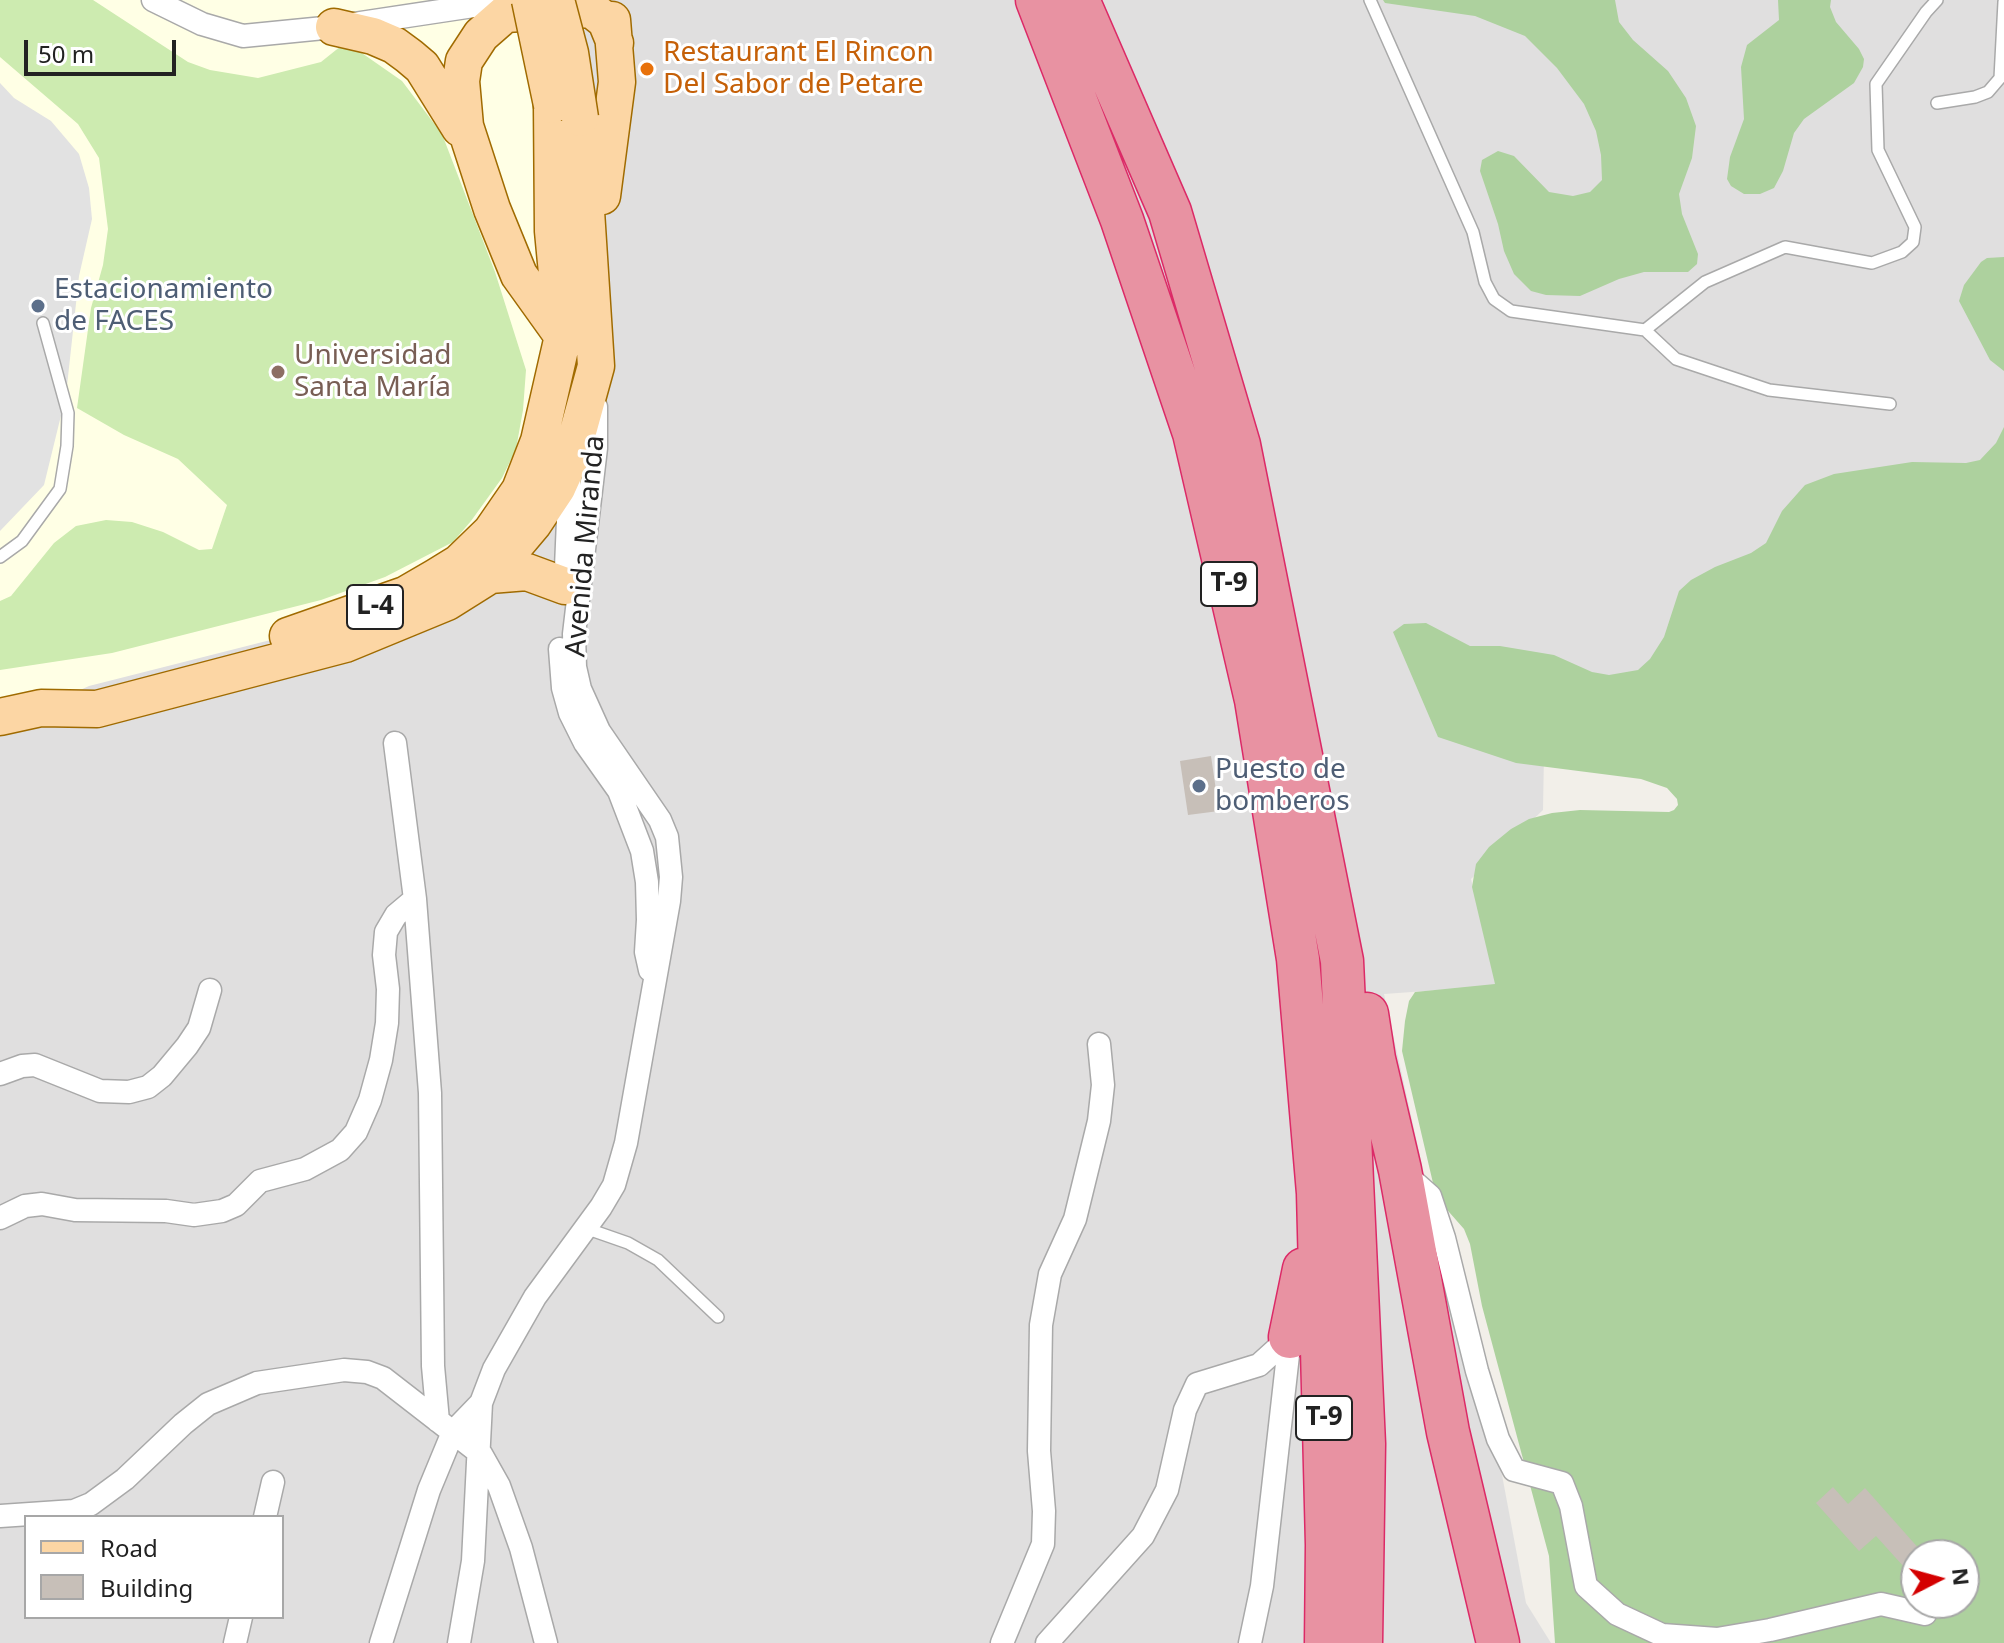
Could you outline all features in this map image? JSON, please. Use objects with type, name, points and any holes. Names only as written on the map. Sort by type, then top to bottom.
[{"type":"highway","name":"T-9","points":[[1037,0],[1122,220],[1194,433],[1261,730],[1298,959],[1318,1193],[1327,1545],[1326,1643]]},
{"type":"highway","name":"T-9","points":[[1078,0],[1170,212],[1239,445],[1342,961],[1364,1444],[1361,1643]]},
{"type":"highway","points":[[1315,826],[1354,936],[1374,1059],[1400,1170],[1448,1432],[1499,1638]]},
{"type":"highway","points":[[1290,1337],[1318,1193]]},
{"type":"main road","name":"L-4","points":[[41,708],[97,709],[345,644],[447,602],[490,575],[548,503],[571,457],[596,366],[590,285],[566,111],[530,0]]},
{"type":"main road","name":"L-4","points":[[0,717],[41,708],[89,686],[310,630],[405,595],[459,563],[491,532],[520,490],[539,441],[563,336],[553,231],[570,53],[556,0]]},
{"type":"main road","name":"L-4","points":[[590,285],[617,82],[609,0]]},
{"type":"main road","points":[[571,457],[563,336],[519,275],[492,209],[472,150],[461,103],[461,81],[464,61],[481,35],[505,14],[591,9],[606,21],[615,43]]},
{"type":"main road","points":[[334,27],[394,45],[422,67],[472,150]]},
{"type":"main road","points":[[490,575],[527,572],[565,586]]},
{"type":"street","points":[[153,0],[202,24],[243,36],[334,27],[513,0]]},
{"type":"street","name":"Avenida Miranda","points":[[459,1643],[473,1561],[481,1454],[481,1403],[494,1369],[535,1297],[614,1185],[626,1143],[669,901],[671,877],[667,837],[660,820],[599,731],[580,689],[575,667],[574,634],[596,448],[596,366]]},
{"type":"street","name":"Avenida Miranda","points":[[571,457],[560,655],[563,688],[570,713],[585,743],[619,791],[634,826],[647,882],[646,952],[654,986]]},
{"type":"street","points":[[395,743],[415,899],[433,1155],[433,1366],[446,1426]]},
{"type":"street","points":[[0,1218],[25,1206],[42,1204],[75,1210],[166,1211],[194,1215],[222,1211],[236,1205],[260,1181],[305,1169],[340,1150],[356,1132],[370,1100],[381,1060],[387,1023],[386,932],[396,915],[415,899]]},
{"type":"street","points":[[0,1074],[35,1065],[100,1091],[129,1092],[148,1087],[162,1076],[199,1028],[210,990]]},
{"type":"street","points":[[1002,1643],[1043,1544],[1044,1511],[1039,1451],[1041,1325],[1050,1274],[1075,1219],[1099,1121],[1103,1085],[1099,1044]]},
{"type":"street","points":[[1400,1170],[1430,1196],[1498,1439],[1514,1470],[1562,1483],[1571,1506],[1586,1586],[1617,1614],[1662,1635],[1717,1639],[1881,1604],[1900,1608]]},
{"type":"street","points":[[1047,1643],[1143,1536],[1167,1490],[1185,1410],[1197,1384],[1259,1365],[1290,1337]]},
{"type":"street","points":[[1250,1643],[1262,1586],[1290,1337]]},
{"type":"street","points":[[0,1516],[74,1511],[91,1504],[125,1479],[208,1404],[257,1383],[344,1370],[367,1372],[383,1378],[481,1454],[499,1486],[521,1548],[546,1643]]},
{"type":"street","name":"Avenida Miranda","points":[[381,1643],[446,1426],[481,1403]]},
{"type":"street","points":[[265,1515],[273,1482]]},
{"type":"street","points":[[235,1643],[241,1619]]},
{"type":"lane","points":[[1370,0],[1473,232],[1485,282],[1494,299],[1511,311],[1645,330],[1676,359],[1769,390],[1890,404]]},
{"type":"lane","points":[[1645,330],[1705,282],[1785,247],[1872,263],[1902,252],[1913,242],[1915,227],[1878,150],[1876,84],[1937,0]]},
{"type":"lane","points":[[1937,103],[1988,92],[2000,78],[2004,2]]},
{"type":"lane","points":[[0,557],[22,541],[60,489],[67,446],[68,413],[43,323]]},
{"type":"lane","points":[[585,1228],[628,1243],[658,1260],[718,1317]]},
{"type":"shaded area","points":[[0,0],[2004,0],[2004,561],[1544,754],[1543,810],[1471,879],[1496,986],[1384,994],[1455,1313],[1502,1475],[1526,1603],[1551,1643],[0,1643]]},
{"type":"shaded area","name":"Universidad Santa María","points":[[0,0],[530,0],[563,336],[491,532],[310,630],[89,686],[41,708],[0,717]]},
{"type":"shaded area","name":"Estacionamiento de FACES","points":[[0,83],[14,98],[51,121],[79,154],[89,188],[92,219],[79,276],[66,395],[44,485],[0,531]]},
{"type":"green space","name":"Universidad Santa María","points":[[0,0],[93,0],[188,62],[210,70],[258,78],[321,62],[346,42],[402,81],[442,134],[495,272],[526,370],[516,449],[502,478],[453,542],[385,577],[321,600],[112,653],[0,670],[0,601],[11,596],[54,543],[76,526],[106,520],[132,522],[163,532],[199,550],[212,549],[227,505],[178,459],[124,435],[77,408],[91,308],[103,265],[108,229],[99,158],[78,124],[0,57]]},
{"type":"green space","points":[[1383,0],[1615,0],[1619,22],[1633,40],[1668,71],[1686,98],[1696,126],[1692,158],[1679,194],[1682,214],[1698,254],[1697,264],[1688,272],[1644,272],[1580,296],[1546,295],[1531,291],[1514,274],[1504,251],[1480,171],[1482,160],[1498,151],[1514,156],[1549,192],[1573,196],[1590,192],[1602,180],[1601,155],[1596,131],[1584,104],[1557,68],[1525,36],[1475,16],[1385,3]]},
{"type":"green space","points":[[1778,0],[1831,0],[1830,7],[1836,22],[1859,49],[1864,59],[1863,67],[1854,83],[1804,119],[1794,133],[1783,171],[1774,188],[1760,194],[1744,194],[1731,186],[1727,179],[1730,157],[1744,119],[1741,67],[1747,45],[1779,20]]},
{"type":"green space","points":[[2004,257],[2004,371],[1990,360],[1959,301],[1964,285],[1981,262],[1987,258]]},
{"type":"green space","points":[[2004,427],[2004,1643],[1555,1643],[1549,1556],[1482,1306],[1470,1244],[1464,1229],[1442,1204],[1433,1183],[1402,1051],[1405,1021],[1409,1001],[1415,992],[1495,984],[1472,887],[1476,864],[1489,847],[1511,829],[1529,819],[1552,813],[1580,810],[1669,812],[1678,805],[1677,799],[1667,788],[1641,779],[1516,763],[1438,737],[1393,632],[1404,624],[1426,623],[1470,646],[1500,646],[1554,655],[1592,672],[1609,675],[1638,670],[1650,659],[1664,637],[1679,591],[1691,580],[1766,543],[1782,511],[1805,485],[1834,474],[1912,462],[1966,463],[1980,460],[1996,443]]},
{"type":"building","name":"Puesto de bomberos","points":[[1211,756],[1219,811],[1188,815],[1180,761]]},
{"type":"building","points":[[1833,1487],[1848,1504],[1865,1488],[1910,1539],[1900,1539],[1900,1563],[1876,1536],[1859,1551],[1816,1503]]},
{"type":"place","name":"Restaurant El Rincon Del Sabor de Petare","points":[[647,69]]},
{"type":"place","name":"Estacionamiento de FACES","points":[[38,306]]},
{"type":"place","name":"Universidad Santa María","points":[[278,372]]},
{"type":"place","name":"Puesto de bomberos","points":[[1199,786]]}]
